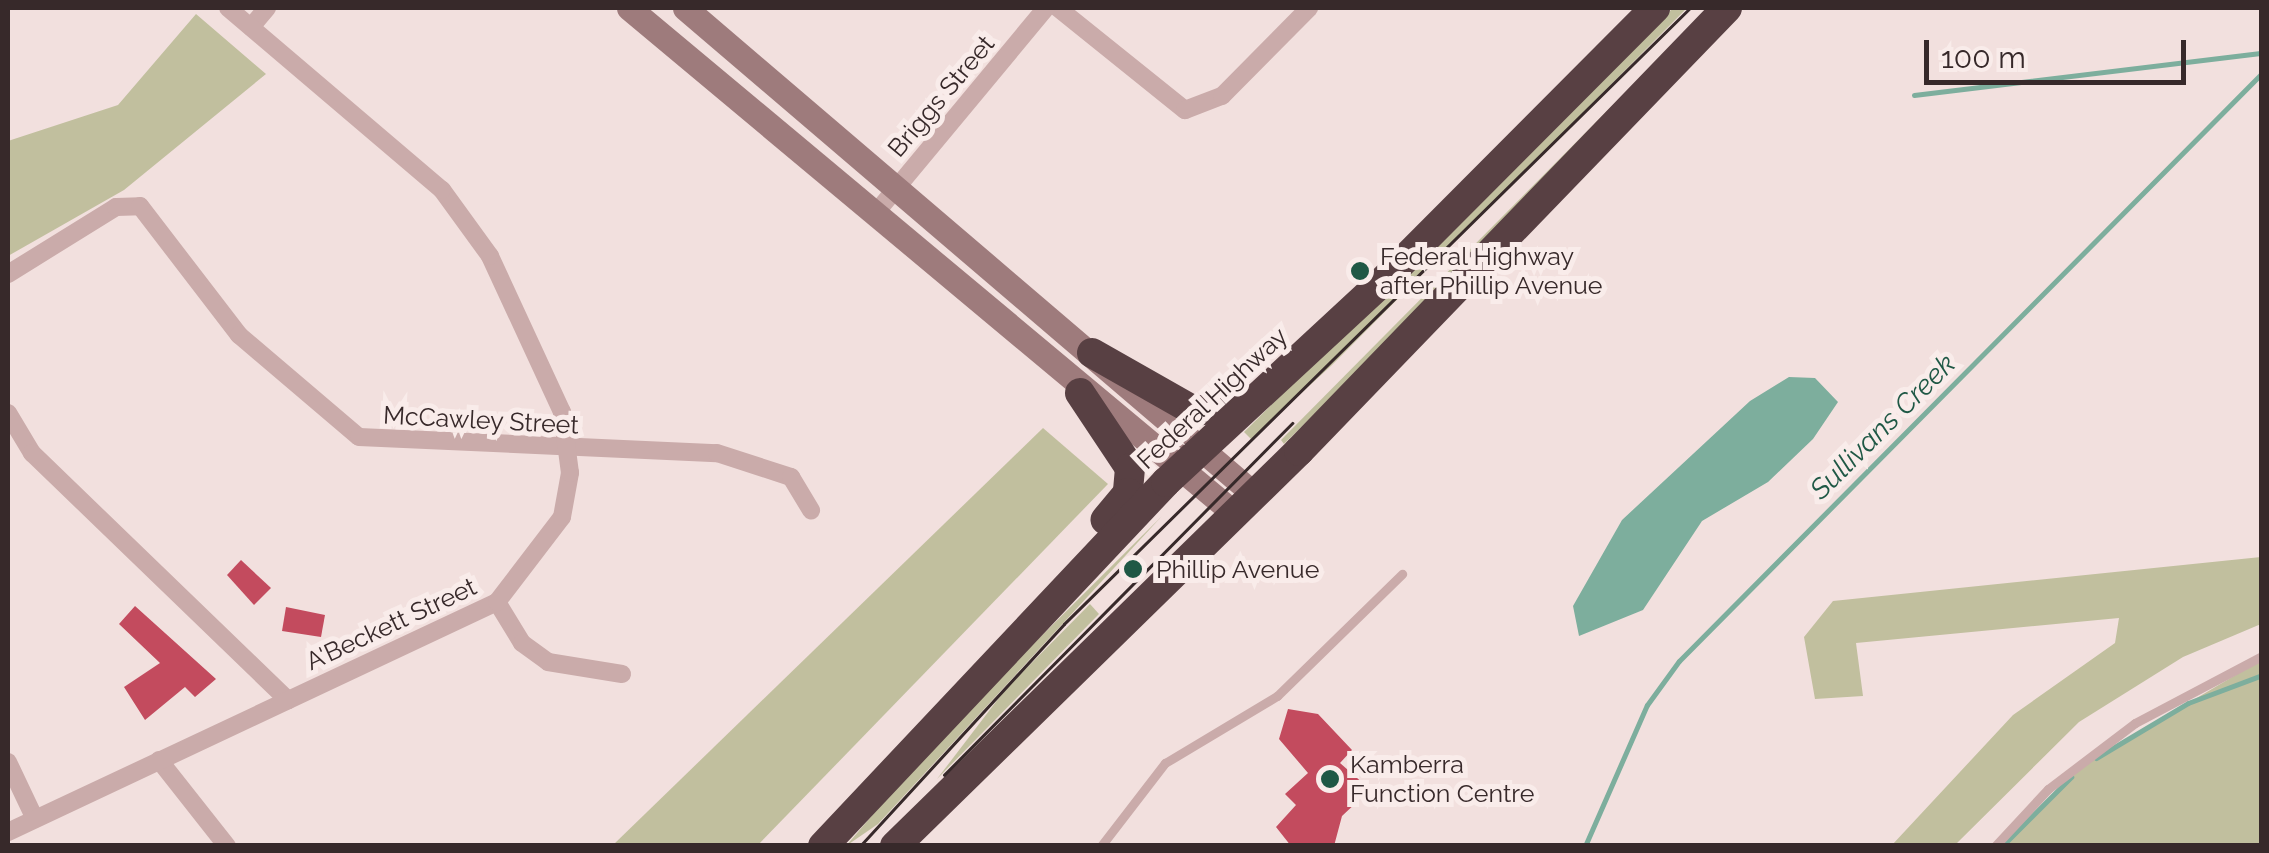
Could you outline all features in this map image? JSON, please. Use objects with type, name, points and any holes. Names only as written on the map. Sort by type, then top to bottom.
[{"type":"highway","name":"Federal Highway","points":[[823,846],[1015,634],[1655,8]]},
{"type":"highway","points":[[898,844],[1245,505],[1727,8]]},
{"type":"highway","points":[[1092,352],[1190,409],[1247,405]]},
{"type":"highway","points":[[1015,634],[1029,595],[1130,488],[1125,452],[1080,393]]},
{"type":"main road","points":[[629,8],[1080,393],[1189,460],[1245,505]]},
{"type":"main road","points":[[685,8],[1092,352],[1189,460]]},
{"type":"street","name":"A'Beckett Street","points":[[8,832],[497,602],[562,518],[568,450],[562,412],[466,218],[228,8]]},
{"type":"street","points":[[251,27],[267,8]]},
{"type":"street","name":"Briggs Street","points":[[874,216],[1046,8]]},
{"type":"street","points":[[1058,8],[1185,110],[1214,102],[1310,8]]},
{"type":"street","name":"McCawley Street","points":[[8,274],[116,207],[140,206],[238,336],[338,426],[413,446],[568,450],[760,462],[790,477],[811,510]]},
{"type":"street","points":[[8,413],[32,453],[288,700]]},
{"type":"street","points":[[497,602],[522,643],[548,662],[622,674]]},
{"type":"street","points":[[160,760],[227,846]]},
{"type":"street","points":[[8,762],[35,819]]},
{"type":"lane","points":[[1101,846],[1164,763],[1276,696],[1402,574]]},
{"type":"lane","points":[[1995,846],[2048,789],[2134,723],[2262,656]]},
{"type":"shaded area","points":[[1673,8],[1687,8],[1332,365],[1251,439],[1244,432]]},
{"type":"shaded area","points":[[1709,8],[1431,300],[1284,444],[1281,440]]},
{"type":"shaded area","points":[[196,14],[266,74],[124,190],[8,256],[8,141],[118,105]]},
{"type":"shaded area","points":[[1789,377],[1815,378],[1838,402],[1813,439],[1768,482],[1702,521],[1643,610],[1579,636],[1573,606],[1622,520],[1750,401]]},
{"type":"shaded area","points":[[1043,428],[1108,484],[758,845],[613,845]]},
{"type":"shaded area","points":[[1162,516],[878,824],[846,846],[933,744]]},
{"type":"shaded area","points":[[2261,557],[2261,624],[2183,657],[2079,722],[1955,845],[1892,845],[2013,715],[2115,643],[2119,618],[1856,643],[1863,696],[1815,699],[1804,637],[1833,601]]},
{"type":"shaded area","points":[[1090,604],[1099,614],[937,779],[1005,690]]},
{"type":"shaded area","points":[[2261,660],[2261,845],[2000,846],[2080,767]]},
{"type":"building","points":[[241,560],[271,588],[254,605],[227,575]]},
{"type":"building","points":[[135,606],[216,679],[195,697],[185,687],[145,720],[124,687],[160,663],[119,624]]},
{"type":"building","points":[[286,607],[325,615],[321,637],[282,631]]},
{"type":"building","name":"Kamberra Function Centre","points":[[1288,709],[1318,714],[1352,750],[1340,763],[1365,785],[1352,795],[1358,801],[1342,816],[1334,846],[1291,846],[1276,827],[1296,805],[1285,794],[1308,773],[1279,739]]},
{"type":"waterway","points":[[1914,95],[2262,53]]},
{"type":"waterway","name":"Sullivans Creek","points":[[1585,846],[1647,705],[1679,661],[2262,73]]},
{"type":"waterway","points":[[2096,758],[2188,703],[2262,675]]},
{"type":"waterway","points":[[2002,846],[2071,777]]},
{"type":"tram line","points":[[860,846],[1064,624],[1690,8]]},
{"type":"tram line","points":[[944,775],[1292,423]]},
{"type":"place","name":"Federal Highway after Phillip Avenue","points":[[1360,271]]},
{"type":"place","name":"Phillip Avenue","points":[[1133,569]]},
{"type":"place","name":"Kamberra Function Centre","points":[[1330,779]]}]
